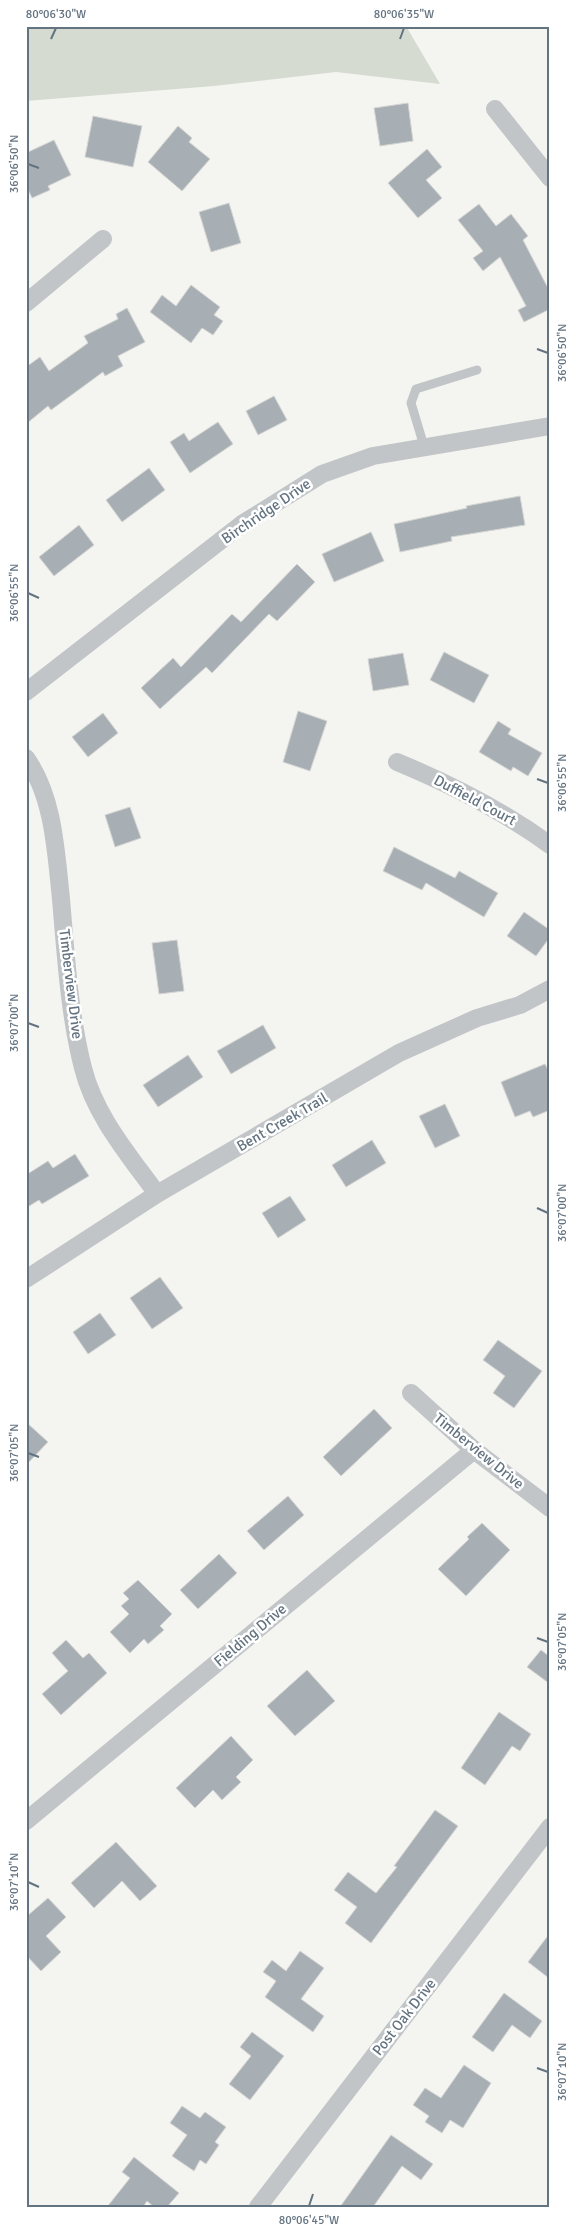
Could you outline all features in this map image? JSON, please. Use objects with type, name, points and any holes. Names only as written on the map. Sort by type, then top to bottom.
[{"type":"street","points":[[494,109],[550,178]]},
{"type":"street","points":[[26,304],[102,239]]},
{"type":"street","name":"Birchridge Drive","points":[[26,692],[242,524],[322,474],[372,456],[550,426]]},
{"type":"street","name":"Timberview Drive","points":[[26,758],[34,769],[48,811],[53,837],[72,1015],[83,1070],[104,1121],[157,1194]]},
{"type":"street","name":"Duffield Court","points":[[397,762],[431,776],[520,824],[550,846]]},
{"type":"street","name":"Bent Creek Trail","points":[[26,1279],[157,1194],[399,1053],[442,1032],[477,1018],[520,1005],[550,989]]},
{"type":"street","name":"Timberview Drive","points":[[411,1393],[474,1450],[550,1508]]},
{"type":"street","name":"Fielding Drive","points":[[26,1820],[474,1450]]},
{"type":"street","name":"Post Oak Drive","points":[[258,2207],[550,1827]]},
{"type":"lane","points":[[424,446],[411,403],[416,389],[477,370]]},
{"type":"shaded area","points":[[26,26],[406,26],[440,84],[336,72],[214,86],[26,101]]},
{"type":"building","points":[[408,103],[413,141],[380,146],[374,108]]},
{"type":"building","points":[[93,116],[142,126],[133,167],[85,157]]},
{"type":"building","points":[[178,126],[192,138],[189,142],[210,159],[182,191],[148,162]]},
{"type":"building","points":[[54,140],[71,175],[48,186],[50,190],[32,198],[26,185],[26,153]]},
{"type":"building","points":[[427,149],[442,167],[426,180],[442,198],[418,218],[388,183]]},
{"type":"building","points":[[229,203],[241,243],[211,252],[199,212]]},
{"type":"building","points":[[479,204],[496,226],[511,214],[528,236],[523,240],[550,292],[550,309],[524,322],[518,310],[526,306],[500,257],[483,271],[473,258],[483,251],[458,220]]},
{"type":"building","points":[[191,285],[220,307],[214,315],[223,321],[213,335],[202,328],[191,343],[150,312],[162,295],[176,306]]},
{"type":"building","points":[[127,308],[145,342],[118,356],[123,366],[105,376],[103,372],[51,410],[48,406],[26,424],[26,367],[40,357],[49,371],[88,343],[84,336],[118,319],[116,314]]},
{"type":"building","points":[[274,396],[287,420],[258,435],[246,411]]},
{"type":"building","points":[[218,422],[233,444],[190,473],[170,442],[184,433],[189,441]]},
{"type":"building","points":[[149,468],[165,490],[122,522],[106,500]]},
{"type":"building","points":[[520,496],[525,525],[451,537],[452,541],[400,552],[394,524],[467,508],[466,506]]},
{"type":"building","points":[[79,525],[94,545],[54,576],[39,557]]},
{"type":"building","points":[[371,532],[384,561],[334,582],[322,554]]},
{"type":"building","points":[[297,564],[315,582],[277,621],[269,614],[212,673],[206,667],[160,709],[141,688],[173,658],[181,667],[232,614],[241,622]]},
{"type":"building","points":[[444,652],[489,675],[474,703],[430,680]]},
{"type":"building","points":[[403,653],[409,685],[373,691],[368,659]]},
{"type":"building","points":[[298,711],[327,721],[310,771],[283,762]]},
{"type":"building","points":[[103,713],[118,733],[88,757],[72,737]]},
{"type":"building","points":[[498,721],[511,729],[508,734],[542,753],[528,776],[513,767],[511,771],[479,752]]},
{"type":"building","points":[[130,807],[141,838],[115,847],[105,815]]},
{"type":"building","points":[[394,847],[455,878],[459,871],[498,893],[484,917],[426,883],[422,890],[383,871]]},
{"type":"building","points":[[524,912],[550,930],[550,937],[536,956],[507,936]]},
{"type":"building","points":[[177,940],[184,991],[159,994],[152,943]]},
{"type":"building","points":[[263,1025],[276,1048],[231,1074],[217,1051]]},
{"type":"building","points":[[188,1055],[203,1077],[158,1107],[143,1085]]},
{"type":"building","points":[[545,1064],[550,1074],[550,1110],[533,1117],[530,1111],[515,1117],[501,1082]]},
{"type":"building","points":[[445,1104],[460,1136],[435,1148],[419,1116]]},
{"type":"building","points":[[372,1140],[386,1163],[346,1187],[332,1165]]},
{"type":"building","points":[[75,1154],[89,1176],[42,1204],[39,1200],[26,1208],[26,1175],[48,1161],[53,1168]]},
{"type":"building","points":[[290,1196],[306,1220],[278,1238],[262,1213]]},
{"type":"building","points":[[160,1277],[183,1308],[152,1329],[130,1298]]},
{"type":"building","points":[[100,1313],[116,1335],[88,1354],[73,1332]]},
{"type":"building","points":[[498,1340],[542,1371],[514,1408],[493,1393],[505,1376],[483,1360]]},
{"type":"building","points":[[374,1409],[392,1428],[341,1476],[323,1457]]},
{"type":"building","points":[[26,1422],[48,1442],[26,1465]]},
{"type":"building","points":[[288,1496],[304,1515],[264,1550],[247,1531]]},
{"type":"building","points":[[482,1523],[510,1550],[466,1596],[438,1569],[469,1539],[467,1537]]},
{"type":"building","points":[[219,1554],[237,1573],[198,1609],[180,1590]]},
{"type":"building","points":[[138,1580],[172,1614],[160,1626],[164,1630],[148,1644],[144,1639],[130,1653],[110,1632],[129,1614],[121,1606],[129,1599],[123,1593]]},
{"type":"building","points":[[66,1640],[83,1658],[89,1653],[107,1673],[61,1715],[42,1694],[68,1671],[52,1653]]},
{"type":"building","points":[[541,1650],[550,1657],[550,1684],[527,1667]]},
{"type":"building","points":[[307,1670],[335,1701],[295,1736],[267,1706]]},
{"type":"building","points":[[499,1712],[531,1734],[520,1751],[512,1746],[485,1785],[461,1768]]},
{"type":"building","points":[[231,1736],[253,1760],[236,1777],[241,1782],[222,1800],[213,1790],[195,1808],[176,1788]]},
{"type":"building","points":[[435,1810],[458,1826],[371,1943],[345,1923],[357,1907],[334,1890],[348,1872],[376,1893],[397,1867],[394,1866]]},
{"type":"building","points":[[116,1842],[157,1886],[140,1901],[122,1881],[94,1908],[71,1883]]},
{"type":"building","points":[[48,1898],[66,1917],[46,1936],[61,1952],[41,1971],[26,1955],[26,1917]]},
{"type":"building","points":[[550,1933],[550,1979],[528,1962]]},
{"type":"building","points":[[300,1951],[324,1968],[301,1999],[324,2016],[313,2032],[265,1997],[276,1981],[263,1972],[272,1960],[286,1971]]},
{"type":"building","points":[[504,1993],[542,2021],[530,2038],[512,2025],[493,2052],[472,2037]]},
{"type":"building","points":[[252,2032],[284,2056],[250,2100],[229,2084],[251,2056],[240,2047]]},
{"type":"building","points":[[464,2065],[491,2083],[463,2128],[450,2120],[442,2133],[425,2122],[429,2116],[413,2105],[425,2088],[441,2098]]},
{"type":"building","points":[[182,2106],[200,2118],[205,2112],[226,2127],[215,2142],[219,2145],[206,2164],[200,2160],[194,2171],[172,2156],[187,2135],[170,2123]]},
{"type":"building","points":[[391,2135],[433,2164],[421,2180],[402,2166],[373,2207],[340,2207]]},
{"type":"building","points":[[134,2157],[179,2193],[167,2207],[154,2207],[147,2201],[143,2207],[107,2207],[130,2178],[122,2172]]}]
